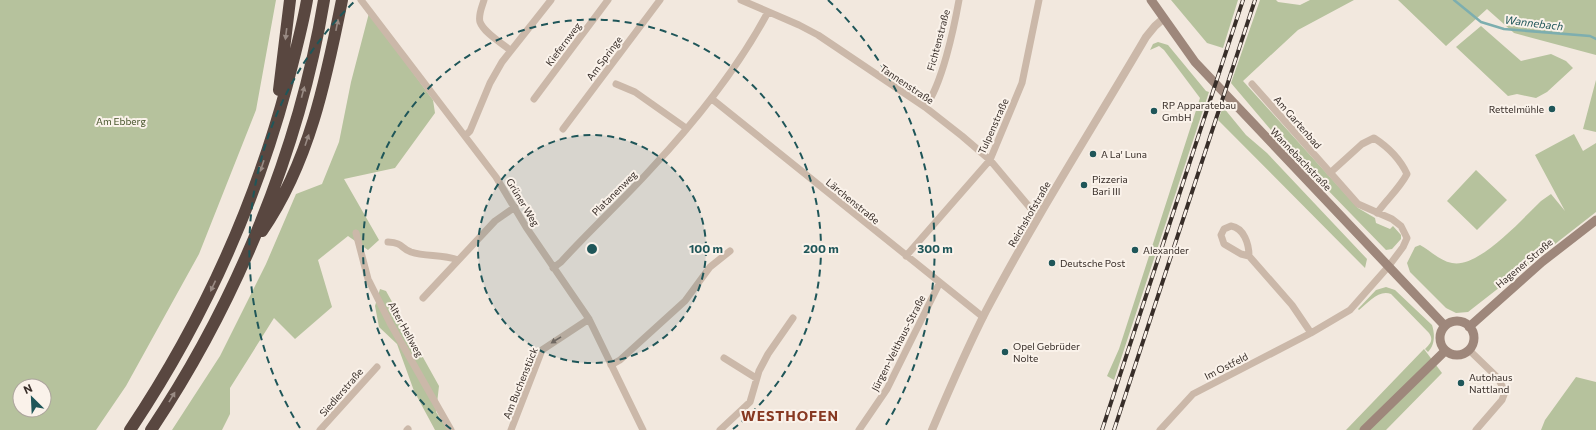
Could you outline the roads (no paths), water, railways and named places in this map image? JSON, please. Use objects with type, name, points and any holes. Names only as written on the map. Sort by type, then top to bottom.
[{"type":"highway","points":[[275,129],[290,0]]},
{"type":"highway","points":[[130,430],[169,369],[208,296],[234,239],[256,184],[275,129],[297,46],[307,0]]},
{"type":"highway","points":[[151,430],[187,373],[224,304],[250,248],[293,132],[315,48],[324,0]]},
{"type":"highway","points":[[250,248],[273,215],[304,147],[313,122],[332,50],[342,0]]},
{"type":"main road","name":"Wannebachstraße","points":[[1151,0],[1163,19],[1195,62],[1445,326]]},
{"type":"main road","name":"Hagener Straße","points":[[1469,327],[1542,262],[1596,220]]},
{"type":"main road","points":[[1451,322],[1458,322],[1469,327],[1474,336],[1474,341],[1469,350],[1460,355],[1455,355],[1445,351],[1440,341],[1442,331],[1445,326],[1451,322]]},
{"type":"main road","points":[[1364,430],[1445,351]]},
{"type":"street","name":"Grüner Weg","points":[[361,0],[368,4],[496,177],[553,268],[589,319],[643,430]]},
{"type":"street","points":[[484,0],[480,23],[510,50]]},
{"type":"street","points":[[465,136],[470,131],[496,72],[510,50],[551,0]]},
{"type":"street","name":"Kiefernweg","points":[[534,99],[608,0]]},
{"type":"street","name":"Am Springe","points":[[563,129],[660,0]]},
{"type":"street","name":"Tannenstraße","points":[[741,0],[818,35],[925,107],[990,160],[1032,210],[1039,215]]},
{"type":"street","name":"Fichtenstraße","points":[[925,107],[930,101],[945,60],[959,0]]},
{"type":"street","name":"Tulpenstraße","points":[[906,256],[990,160],[1022,83],[1039,0]]},
{"type":"street","name":"Platanenweg","points":[[553,268],[561,262],[650,170],[712,99],[749,46],[768,12]]},
{"type":"street","name":"Reichshofstraße","points":[[932,430],[983,317],[1039,215],[1146,37],[1163,19]]},
{"type":"street","points":[[616,84],[635,92],[686,128]]},
{"type":"street","name":"Am Gartenbad","points":[[1252,84],[1358,204],[1392,219],[1401,226],[1406,238],[1404,246],[1388,267]]},
{"type":"street","name":"Lärchenstraße","points":[[712,99],[939,284],[983,317]]},
{"type":"street","points":[[1330,173],[1362,144],[1374,138],[1384,144],[1402,164],[1407,174],[1400,187],[1388,198],[1377,213]]},
{"type":"street","points":[[423,298],[495,221],[515,207]]},
{"type":"street","points":[[1250,256],[1241,254],[1224,244],[1221,235],[1224,229],[1231,226],[1241,231],[1249,247],[1250,256],[1292,305],[1311,333]]},
{"type":"street","name":"Alter Hellweg","points":[[356,233],[368,279],[390,323],[451,430]]},
{"type":"street","points":[[388,242],[399,243],[410,252],[448,256],[458,260]]},
{"type":"street","points":[[611,364],[620,360],[684,301],[710,267],[730,251]]},
{"type":"street","name":"Im Ostfeld","points":[[1160,430],[1193,394],[1311,333],[1348,312],[1388,267]]},
{"type":"street","name":"Jürgen-Velthaus-Straße","points":[[859,430],[887,389],[939,284]]},
{"type":"street","points":[[720,430],[750,402],[756,378],[768,354],[794,318]]},
{"type":"street","name":"Am Buchenstück","points":[[511,430],[542,350],[589,319]]},
{"type":"street","points":[[1469,350],[1498,378],[1505,392],[1502,400],[1476,430]]},
{"type":"street","points":[[724,358],[756,378]]},
{"type":"street","name":"Siedlerstraße","points":[[320,430],[377,367]]},
{"type":"waterway","name":"Wannebach","points":[[1454,0],[1481,22],[1504,29],[1590,36],[1596,39]]},
{"type":"railway","points":[[1102,430],[1243,0]]},
{"type":"railway","points":[[1114,430],[1255,0]]},
{"type":"place","name":"Rettelmühle","points":[[1552,109]]},
{"type":"place","name":"RP Apparatebau GmbH","points":[[1154,111]]},
{"type":"place","name":"A La' Luna","points":[[1093,154]]},
{"type":"place","name":"Pizzeria Bari III","points":[[1084,185]]},
{"type":"place","name":"Alexander","points":[[1135,250]]},
{"type":"place","name":"Deutsche Post","points":[[1052,263]]},
{"type":"place","name":"Opel Gebrüder Nolte","points":[[1005,352]]},
{"type":"place","name":"Autohaus Nattland","points":[[1461,383]]},
{"type":"district","name":"WESTHOFEN","points":[[790,416]]},
{"type":"park label","name":"Am Ebberg","points":[[121,121]]}]
